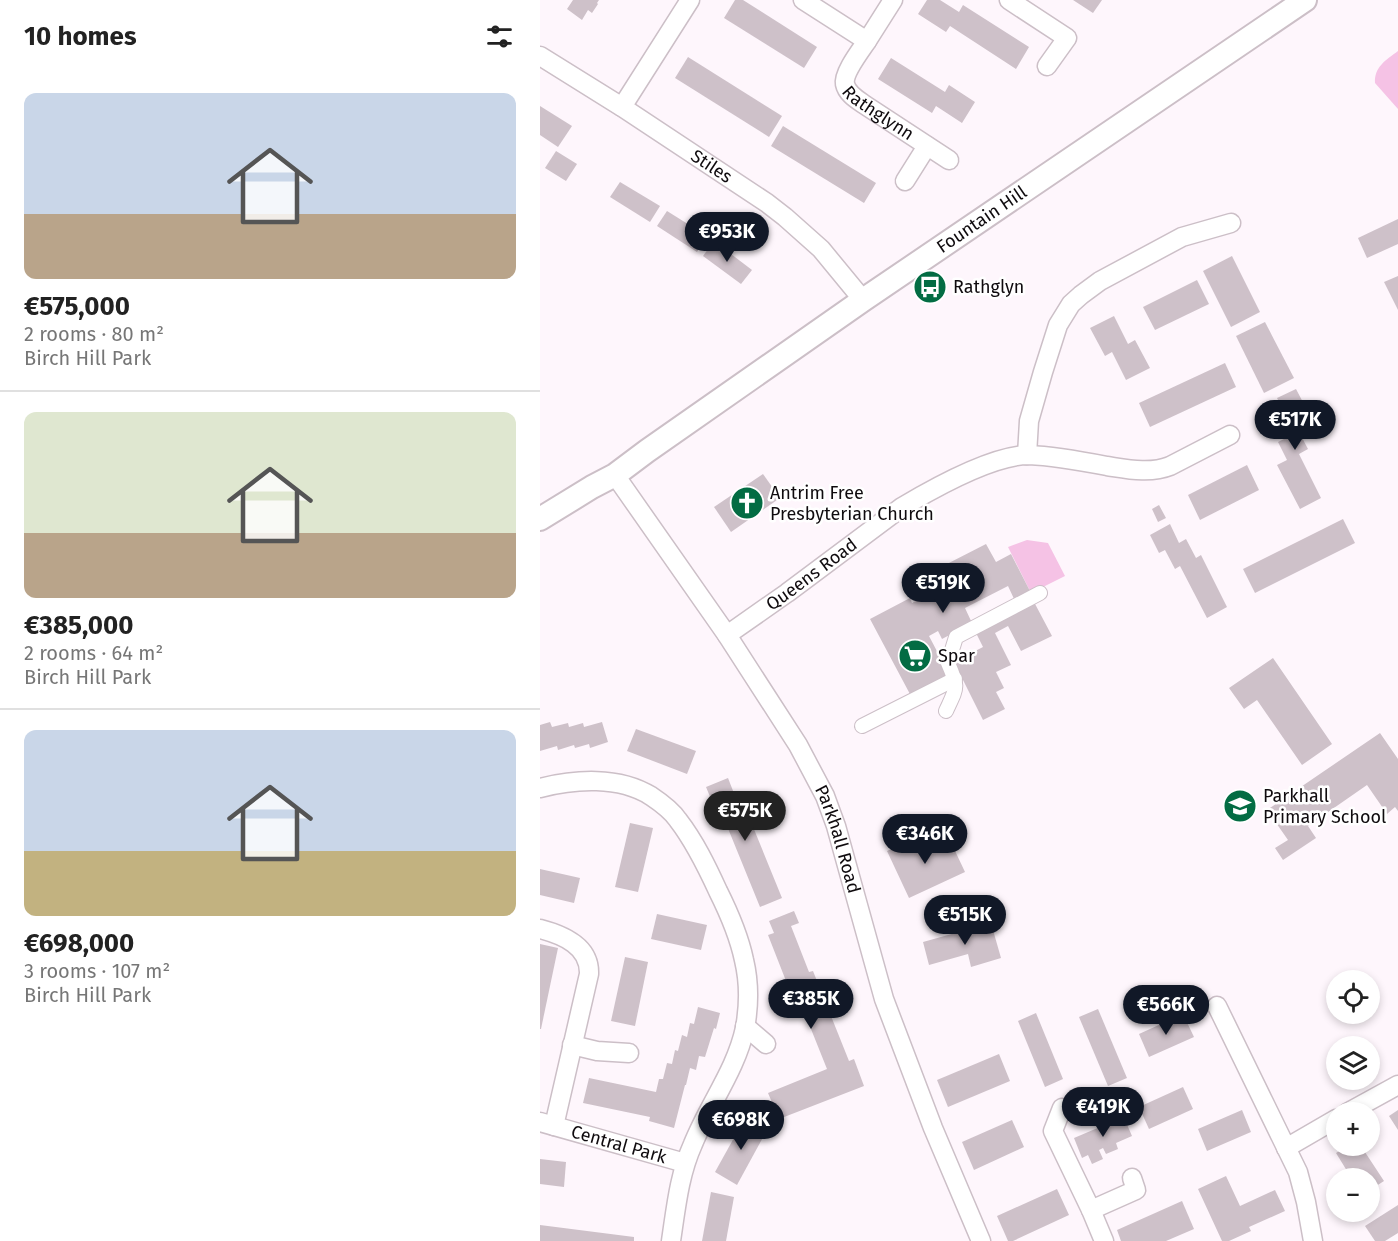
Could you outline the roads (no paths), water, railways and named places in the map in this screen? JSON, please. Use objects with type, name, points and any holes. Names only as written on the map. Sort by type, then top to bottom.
[{"type":"street","points":[[622,107],[690,0]]},
{"type":"street","points":[[803,0],[867,41]]},
{"type":"street","name":"Rathglynn","points":[[893,0],[844,82],[853,96],[865,105],[949,160]]},
{"type":"street","points":[[1009,0],[1067,38],[1047,66]]},
{"type":"street","name":"Fountain Hill","points":[[540,519],[615,476],[647,450],[863,300],[1305,0]]},
{"type":"street","name":"Stiles","points":[[540,56],[749,190],[785,217],[821,249],[863,300]]},
{"type":"street","name":"Rathglynn","points":[[905,181],[927,146]]},
{"type":"street","points":[[1027,455],[1032,409],[1052,340],[1067,309],[1100,281],[1182,237],[1230,223]]},
{"type":"street","name":"Queens Road","points":[[726,635],[912,501],[999,460],[1027,455],[1133,470],[1156,470],[1170,466],[1230,435]]},
{"type":"street","name":"Parkhall Road","points":[[615,476],[726,635],[798,745],[825,796],[836,826],[884,999],[933,1128],[981,1241]]},
{"type":"street","points":[[946,711],[957,688],[948,663],[956,637],[1040,593]]},
{"type":"street","points":[[862,726],[955,679]]},
{"type":"street","points":[[540,788],[596,781],[635,788],[651,796],[676,818],[690,837],[735,930],[744,961],[748,1004],[740,1047],[685,1163],[678,1189],[671,1241]]},
{"type":"street","name":"Central Park","points":[[540,929],[571,940],[582,952],[589,965],[589,974],[572,1045],[547,1124],[685,1163]]},
{"type":"street","points":[[1217,1006],[1302,1183],[1313,1241]]},
{"type":"street","points":[[745,1026],[766,1044]]},
{"type":"street","points":[[572,1045],[597,1051],[630,1053]]},
{"type":"street","points":[[1367,1102],[1398,1085]]},
{"type":"street","points":[[1062,1108],[1053,1131],[1104,1241]]},
{"type":"street","points":[[1286,1148],[1326,1125]]},
{"type":"street","points":[[1091,1210],[1136,1190],[1132,1178]]},
{"type":"place","name":"Rathglyn","points":[[930,287]]},
{"type":"place","name":"Antrim Free Presbyterian Church","points":[[747,503]]},
{"type":"place","name":"Spar","points":[[915,656]]},
{"type":"place","name":"Parkhall Primary School","points":[[1240,806]]}]
